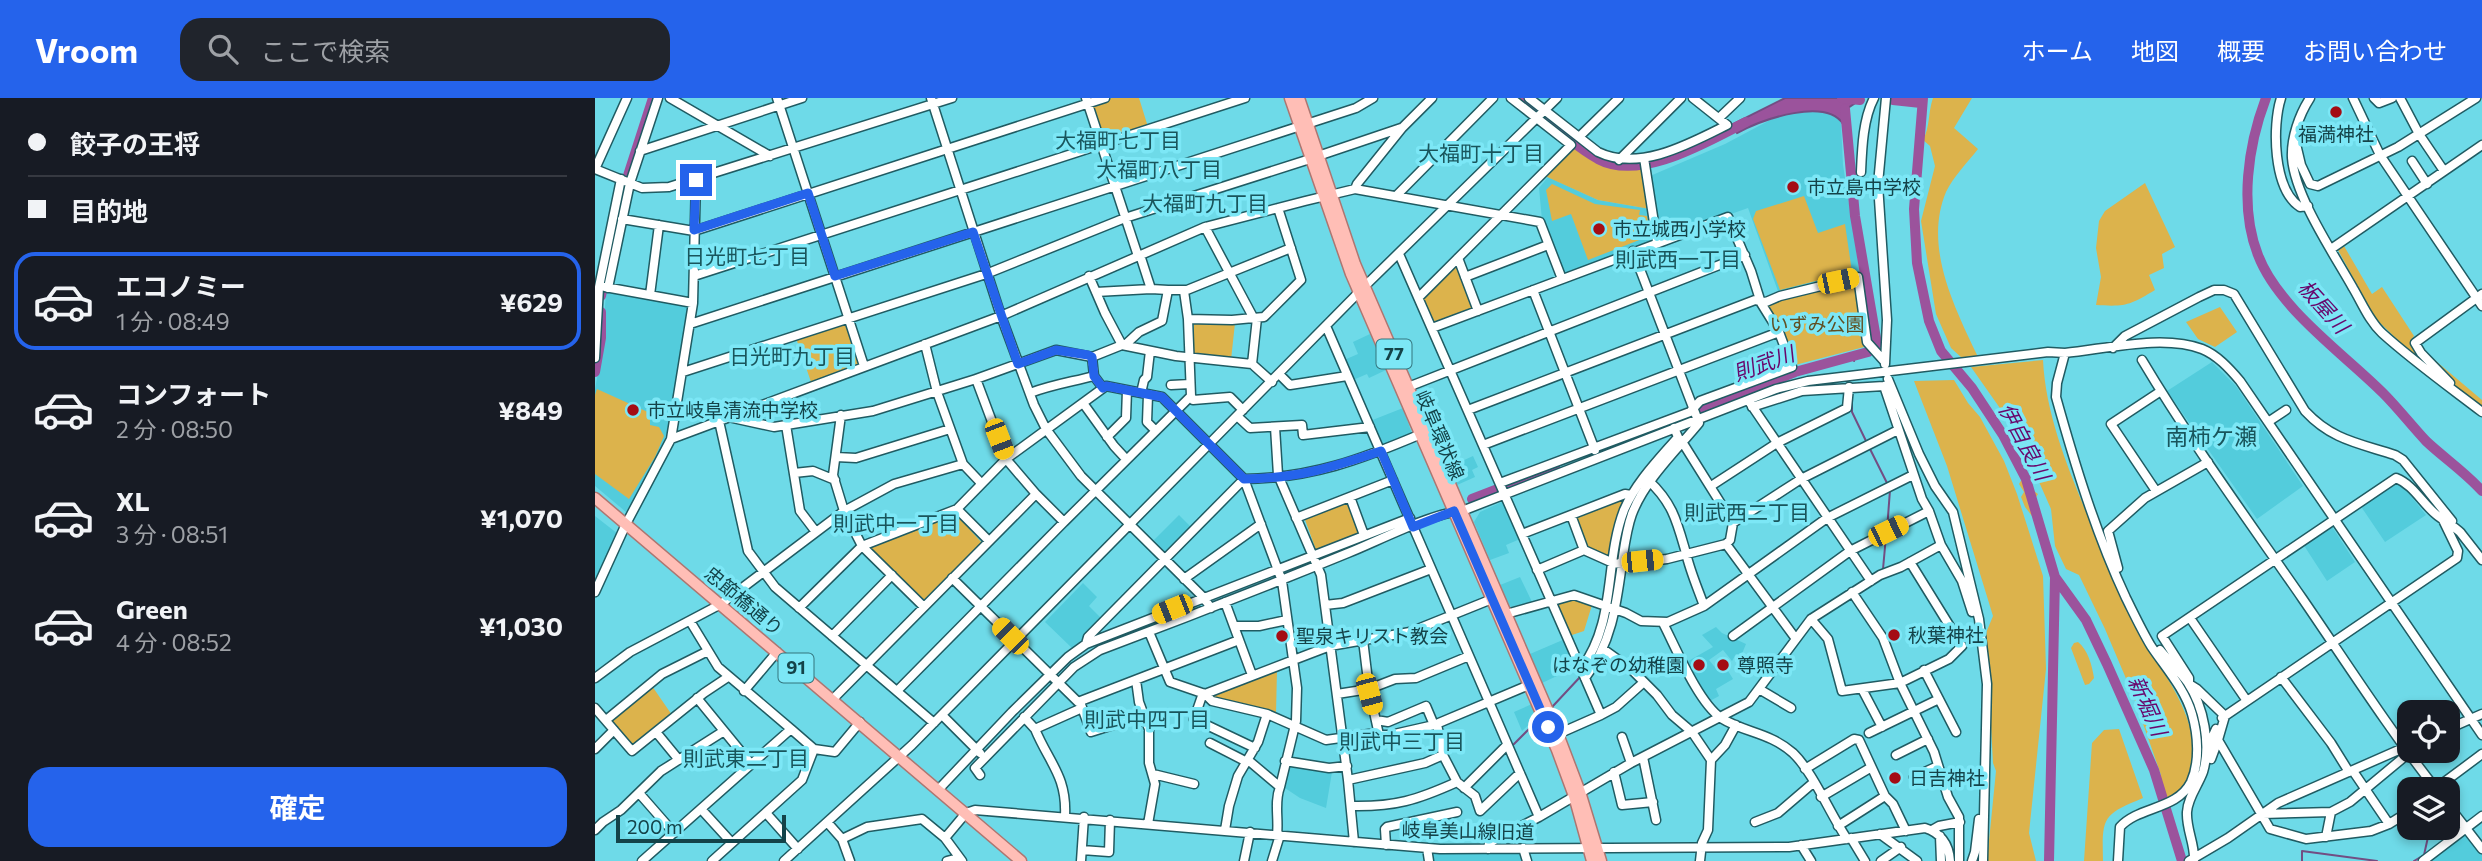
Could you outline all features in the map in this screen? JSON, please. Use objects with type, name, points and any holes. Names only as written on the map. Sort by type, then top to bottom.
[{"type":"main road","name":"岐阜環状線","points":[[1290,98],[1303,125],[1362,290],[1421,434],[1506,614],[1558,734],[1593,848],[1601,861]]},
{"type":"main road","name":"岐阜環状線","points":[[1299,98],[1303,125]]},
{"type":"main road","name":"岐阜環状線","points":[[1362,290],[1408,387],[1492,598],[1577,794]]},
{"type":"main road","name":"忠節橋通り","points":[[595,498],[966,813]]},
{"type":"main road","name":"91","points":[[966,813],[1021,861]]},
{"type":"main road","name":"岐阜環状線","points":[[1592,861],[1593,848]]},
{"type":"street","points":[[627,98],[595,169],[642,188],[653,189],[696,180],[932,101],[952,98]]},
{"type":"street","points":[[595,358],[604,287],[626,181],[641,151],[658,98]]},
{"type":"street","points":[[670,98],[771,156]]},
{"type":"street","points":[[641,151],[778,102],[801,98]]},
{"type":"street","points":[[622,219],[694,230],[1087,101],[1105,98]]},
{"type":"street","points":[[694,276],[1245,98]]},
{"type":"street","points":[[690,324],[1356,108],[1373,98]]},
{"type":"street","points":[[1355,189],[1402,128],[1432,98]]},
{"type":"street","points":[[1396,196],[1493,98]]},
{"type":"street","points":[[1511,98],[1579,137],[1598,152],[1619,160],[1645,161],[1727,125],[1693,98]]},
{"type":"street","points":[[1419,297],[1571,145],[1529,98]]},
{"type":"street","points":[[784,861],[900,757],[1326,326],[1557,98]]},
{"type":"street","points":[[1579,137],[1619,98]]},
{"type":"street","points":[[1619,160],[1681,98]]},
{"type":"street","points":[[1719,118],[1740,98]]},
{"type":"street","points":[[1861,172],[1867,119],[1874,98]]},
{"type":"street","points":[[1468,410],[1755,300],[1761,303],[1858,277],[1872,349],[1885,364],[1887,320],[1878,184],[1886,98]]},
{"type":"street","points":[[2281,98],[2276,113],[2275,135],[2280,169],[2295,204],[2300,207],[2308,206]]},
{"type":"street","points":[[2310,98],[2299,119],[2294,138],[2293,159],[2298,184],[2331,249],[2380,331],[2482,412]]},
{"type":"street","points":[[2353,98],[2380,155],[2479,296],[2482,306]]},
{"type":"street","points":[[2374,98],[2379,103],[2392,98]]},
{"type":"street","points":[[2400,98],[2419,134],[2444,171]]},
{"type":"street","points":[[2294,138],[2301,165],[2313,187],[2318,186],[2419,134],[2476,98]]},
{"type":"street","points":[[932,101],[986,274],[1018,364],[1046,429],[1063,454],[1095,490],[1211,608]]},
{"type":"street","points":[[1087,101],[1151,289]]},
{"type":"street","points":[[778,102],[864,366]]},
{"type":"street","points":[[683,372],[986,274],[1125,218],[1402,128]]},
{"type":"street","points":[[2331,249],[2482,145]]},
{"type":"street","points":[[1645,161],[1657,242]]},
{"type":"street","points":[[2412,161],[2427,184]]},
{"type":"street","points":[[595,592],[626,524],[671,439],[693,303],[696,180]]},
{"type":"street","points":[[604,287],[622,219],[626,181]]},
{"type":"street","points":[[671,439],[1001,316],[1205,227],[1355,189],[1540,222],[1562,279]]},
{"type":"street","points":[[1188,319],[1232,320],[1264,317],[1301,279],[1278,208]]},
{"type":"street","points":[[1432,328],[1728,217],[1745,255],[1761,303],[1779,332],[1792,367],[1700,401],[1679,437],[1647,479],[1631,495],[1619,527],[1618,564]]},
{"type":"street","points":[[650,295],[659,225]]},
{"type":"street","points":[[1205,227],[1255,317],[1252,364]]},
{"type":"street","points":[[1465,277],[1548,245]]},
{"type":"street","points":[[1096,292],[1151,289],[1184,291],[1291,248]]},
{"type":"street","points":[[1596,451],[1679,437],[1699,423],[1633,251]]},
{"type":"street","points":[[1399,254],[1601,715]]},
{"type":"street","points":[[1408,387],[1745,255]]},
{"type":"street","points":[[1458,258],[1478,311]]},
{"type":"street","points":[[1089,276],[1124,345],[1189,357],[1252,364],[1272,382]]},
{"type":"street","points":[[604,287],[693,303]]},
{"type":"street","points":[[1533,289],[1596,451]]},
{"type":"street","points":[[728,417],[761,425],[786,425],[873,411],[976,379],[1056,350],[1092,357],[1124,345],[1139,332],[1162,321],[1168,290]]},
{"type":"street","points":[[2113,348],[2125,336],[2214,290],[2224,290],[2234,295],[2305,411],[2326,431],[2403,460],[2482,560]]},
{"type":"street","points":[[1184,291],[1193,400],[1230,397],[1250,428],[1302,425],[1303,435],[1370,427]]},
{"type":"street","points":[[2454,390],[2415,343],[2479,296]]},
{"type":"street","points":[[1326,326],[1539,817]]},
{"type":"street","points":[[1483,445],[1779,332]]},
{"type":"street","points":[[1750,403],[1776,389],[1808,381],[2048,352],[2065,353],[2169,342],[2205,350],[2230,369],[2482,735]]},
{"type":"street","points":[[925,344],[937,392],[963,464],[981,483]]},
{"type":"street","points":[[1150,351],[1147,377],[1144,380],[1147,422],[1155,430]]},
{"type":"street","points":[[2065,353],[2056,397],[2102,542],[2149,642],[2182,691],[2192,713],[2197,741],[2196,764],[2190,783],[2177,798],[2134,817],[2120,827],[2118,861]]},
{"type":"street","points":[[1092,357],[1094,376],[1103,388]]},
{"type":"street","points":[[2142,360],[2208,462],[2397,734]]},
{"type":"street","points":[[1279,374],[1290,385],[1347,376]]},
{"type":"street","points":[[1030,393],[1055,383],[1067,383],[1094,376]]},
{"type":"street","points":[[976,379],[1006,458],[1064,522]]},
{"type":"street","points":[[938,790],[1050,675],[1086,644],[1364,536],[1458,511],[1502,488],[1690,412],[1750,403],[1803,391],[1887,383]]},
{"type":"street","points":[[1887,383],[1898,430],[1922,499],[1941,545],[1962,581],[1980,630]]},
{"type":"street","points":[[1887,383],[1935,486],[1953,512],[1980,630],[1987,684],[1983,861]]},
{"type":"street","points":[[1171,385],[1190,384]]},
{"type":"street","points":[[799,608],[862,546],[957,509],[1006,458],[1106,386],[1162,397],[1244,479],[1282,581],[1297,688],[1295,725],[1276,800],[1279,815],[1278,835],[1272,861]]},
{"type":"street","points":[[1711,486],[1777,443],[1847,408],[1849,387]]},
{"type":"street","points":[[1107,437],[1126,418],[1127,390]]},
{"type":"street","points":[[2156,491],[2111,425],[2161,391]]},
{"type":"street","points":[[897,691],[1191,396]]},
{"type":"street","points":[[1083,403],[1126,459]]},
{"type":"street","points":[[1750,403],[1871,581]]},
{"type":"street","points":[[2268,422],[2286,410]]},
{"type":"street","points":[[841,415],[835,480],[844,511],[862,546],[924,607]]},
{"type":"street","points":[[719,421],[748,551],[775,587],[934,723]]},
{"type":"street","points":[[786,425],[800,511],[816,532]]},
{"type":"street","points":[[1275,427],[1280,479],[1321,575],[1347,766],[1353,842]]},
{"type":"street","points":[[836,457],[856,458],[950,429]]},
{"type":"street","points":[[1733,523],[1801,479],[1898,430]]},
{"type":"street","points":[[1086,644],[1088,637],[1244,479],[1280,479],[1315,473],[1381,451],[1421,434]]},
{"type":"street","points":[[1537,570],[1584,550],[1618,564],[1686,554],[1726,544],[1730,540],[1733,523],[1679,437]]},
{"type":"street","points":[[2117,576],[2119,570],[2108,531],[2156,491],[2208,462]]},
{"type":"street","points":[[595,678],[615,662],[721,604],[844,511],[894,484],[963,464]]},
{"type":"street","points":[[794,473],[813,471],[835,480]]},
{"type":"street","points":[[1506,614],[1574,595],[1641,621],[1663,623],[1704,606],[1827,517],[1913,475]]},
{"type":"street","points":[[2207,749],[2202,719],[2189,678],[2162,636],[2396,478],[2410,486],[2461,533]]},
{"type":"street","points":[[1647,479],[1667,501],[1677,519],[1704,606]]},
{"type":"street","points":[[1583,674],[1603,649],[1627,529],[1647,479]]},
{"type":"street","points":[[1296,517],[1393,480]]},
{"type":"street","points":[[833,699],[1036,494]]},
{"type":"street","points":[[1522,534],[1631,495]]},
{"type":"street","points":[[1350,497],[1364,536]]},
{"type":"street","points":[[2192,860],[2195,851],[2186,814],[2188,802],[2200,779],[2207,749],[2220,720],[2457,558],[2458,551],[2434,502],[2435,499]]},
{"type":"street","points":[[957,509],[989,541]]},
{"type":"street","points":[[1733,636],[1850,551],[1929,511]]},
{"type":"street","points":[[1571,515],[1584,550]]},
{"type":"street","points":[[980,775],[975,768],[1074,667],[1100,650],[1282,581],[1411,522]]},
{"type":"street","points":[[1184,579],[1261,524]]},
{"type":"street","points":[[1726,544],[1796,639]]},
{"type":"street","points":[[1488,849],[1489,842],[1539,817],[1614,772],[1749,702],[1811,619],[1871,581],[1941,545]]},
{"type":"street","points":[[1811,619],[1828,639],[1842,691],[1899,683],[1949,659],[1962,646],[1910,562]]},
{"type":"street","points":[[1325,605],[1343,603],[1431,569]]},
{"type":"street","points":[[832,636],[892,575]]},
{"type":"street","points":[[951,578],[1081,705],[1091,732],[1129,720],[1147,722]]},
{"type":"street","points":[[1852,592],[1883,638],[1899,683],[1928,739],[1960,822],[1959,861]]},
{"type":"street","points":[[1255,748],[1194,719],[1204,693],[1330,646],[1410,632],[1492,598]]},
{"type":"street","points":[[1225,603],[1252,675]]},
{"type":"street","points":[[1583,674],[1611,608]]},
{"type":"street","points":[[2190,618],[2247,701]]},
{"type":"street","points":[[1234,626],[1259,626],[1287,620]]},
{"type":"street","points":[[691,621],[717,667],[814,749],[835,752],[860,722]]},
{"type":"street","points":[[1663,623],[1698,689],[1719,717],[1774,739],[1794,754],[1838,826],[1865,861]]},
{"type":"street","points":[[1149,632],[1170,681],[1204,693],[1212,701],[1267,713],[1321,739],[1390,735],[1435,725],[1529,685]]},
{"type":"street","points":[[1035,729],[1136,680],[1239,640]]},
{"type":"street","points":[[1363,640],[1369,690],[1379,734]]},
{"type":"street","points":[[2149,642],[2159,649],[2189,684],[2225,716]]},
{"type":"street","points":[[1603,649],[1631,669],[1657,695],[1672,715],[1692,732],[1711,760],[1708,830],[1701,848],[1700,861]]},
{"type":"street","points":[[605,720],[663,674],[708,651]]},
{"type":"street","points":[[744,691],[778,652]]},
{"type":"street","points":[[1336,694],[1369,690],[1389,681],[1416,678],[1469,656]]},
{"type":"street","points":[[1924,670],[1956,732]]},
{"type":"street","points":[[595,708],[632,751],[728,677]]},
{"type":"street","points":[[2281,677],[2389,824]]},
{"type":"street","points":[[1136,680],[1139,702],[1147,722],[1149,763],[1155,784],[1148,824]]},
{"type":"street","points":[[1558,734],[1616,707],[1644,682]]},
{"type":"street","points":[[1759,689],[1791,708]]},
{"type":"street","points":[[1862,689],[1882,727]]},
{"type":"street","points":[[698,698],[751,764]]},
{"type":"street","points":[[1870,733],[1939,699]]},
{"type":"street","points":[[1376,720],[1388,722],[1426,706],[1435,725],[1443,755],[1461,785],[1475,796],[1480,811],[1520,772]]},
{"type":"street","points":[[1225,830],[1233,790],[1255,748],[1267,713]]},
{"type":"street","points":[[2460,724],[2482,714]]},
{"type":"street","points":[[942,715],[985,758]]},
{"type":"street","points":[[2211,759],[2225,716]]},
{"type":"street","points":[[1024,717],[1035,729],[1061,778],[1065,816]]},
{"type":"street","points":[[1711,760],[1725,745],[1736,725]]},
{"type":"street","points":[[642,861],[790,729]]},
{"type":"street","points":[[595,749],[614,730]]},
{"type":"street","points":[[595,830],[661,771],[724,731]]},
{"type":"street","points":[[656,732],[679,760]]},
{"type":"street","points":[[1622,737],[1631,763]]},
{"type":"street","points":[[1805,769],[1854,739],[1859,740],[1870,768],[1885,796],[1893,804],[1906,831]]},
{"type":"street","points":[[1896,755],[1928,739]]},
{"type":"street","points":[[2218,740],[2270,829],[2306,839],[2371,831],[2397,819]]},
{"type":"street","points":[[1210,743],[1247,761],[1280,786]]},
{"type":"street","points":[[1351,806],[1388,806],[1461,785],[1509,747]]},
{"type":"street","points":[[712,861],[802,780],[814,749]]},
{"type":"street","points":[[2192,860],[2278,803],[2397,752]]},
{"type":"street","points":[[2451,777],[2482,754]]},
{"type":"street","points":[[1348,780],[1425,762],[1443,755]]},
{"type":"street","points":[[1643,757],[1657,820]]},
{"type":"street","points":[[2261,814],[2330,811],[2350,802],[2397,758]]},
{"type":"street","points":[[1285,761],[1329,768],[1347,766]]},
{"type":"street","points":[[1915,777],[1938,766]]},
{"type":"street","points":[[1821,797],[1870,768]]},
{"type":"street","points":[[1614,772],[1622,805],[1653,803]]},
{"type":"street","points":[[1153,774],[1194,784]]},
{"type":"street","points":[[1755,822],[1778,813],[1813,783]]},
{"type":"street","points":[[639,793],[674,833]]},
{"type":"street","points":[[1838,826],[1885,796]]},
{"type":"street","points":[[2177,798],[2188,802]]},
{"type":"street","points":[[1972,861],[1980,815],[1985,804]]},
{"type":"street","points":[[701,809],[731,843]]},
{"type":"street","name":"岐阜美山線旧道","points":[[966,813],[991,810],[1386,845],[1488,849],[1801,845],[1925,828],[1932,830],[1960,822]]},
{"type":"street","points":[[2326,836],[2330,811]]},
{"type":"street","points":[[1386,845],[1387,828],[1457,812]]},
{"type":"street","points":[[766,813],[798,849]]},
{"type":"street","points":[[945,838],[966,813]]},
{"type":"street","points":[[2423,861],[2482,816]]},
{"type":"street","points":[[1081,861],[1084,817]]},
{"type":"street","points":[[842,839],[867,827],[922,819],[945,838],[960,860],[947,861]]},
{"type":"street","points":[[1082,850],[1109,852],[1110,820]]},
{"type":"street","points":[[2460,820],[2482,849]]},
{"type":"street","points":[[827,822],[842,839],[849,861]]},
{"type":"street","points":[[1932,830],[1940,836],[1949,851],[1950,861]]},
{"type":"street","points":[[1244,861],[1250,832]]},
{"type":"street","points":[[1880,834],[1917,861]]},
{"type":"street","points":[[1940,836],[1941,861]]},
{"type":"street","points":[[1801,845],[1811,861]]},
{"type":"street","points":[[1881,861],[1901,847]]},
{"type":"street","points":[[1427,848],[1429,861]]},
{"type":"street","points":[[1523,848],[1527,861]]},
{"type":"shaded area","points":[[1785,98],[1858,98],[1857,102],[1848,108],[1849,123],[1843,124],[1835,116],[1823,112],[1809,111],[1778,117],[1737,133],[1731,125]]},
{"type":"shaded area","name":"市立島中学校","points":[[1800,104],[1818,104],[1838,116],[1841,123],[1843,165],[1860,275],[1779,294],[1748,208],[1660,239],[1650,176],[1725,144]]},
{"type":"shaded area","name":"市立城西小学校","points":[[1548,177],[1598,200],[1650,209],[1653,241],[1565,275],[1542,220],[1539,188]]},
{"type":"shaded area","name":"市立岐阜清流中学校","points":[[606,291],[688,304],[667,432],[662,448],[626,512],[595,486],[595,389],[602,351]]},
{"type":"shaded area","points":[[1370,334],[1386,370],[1369,378],[1367,374],[1353,380],[1344,360],[1358,354],[1353,342]]},
{"type":"shaded area","points":[[2212,362],[2236,386],[2303,486],[2257,519],[2167,391]]},
{"type":"shaded area","points":[[1403,408],[1412,434],[1381,445],[1370,421]]},
{"type":"shaded area","points":[[1473,456],[1478,467],[1472,470],[1475,477],[1457,485],[1449,467]]},
{"type":"shaded area","points":[[2398,480],[2426,515],[2385,542],[2360,505]]},
{"type":"shaded area","points":[[1504,501],[1520,539],[1506,545],[1509,553],[1490,560],[1474,522],[1480,512]]},
{"type":"shaded area","points":[[1179,515],[1192,528],[1165,552],[1154,540]]},
{"type":"shaded area","points":[[595,516],[618,534],[595,583]]},
{"type":"shaded area","points":[[2331,525],[2355,562],[2327,581],[2303,544]]},
{"type":"shaded area","points":[[1520,577],[1532,602],[1509,607],[1500,585]]},
{"type":"shaded area","points":[[1083,583],[1097,597],[1089,606],[1102,619],[1073,649],[1045,622]]},
{"type":"shaded area","name":"はなぞの幼稚園","points":[[1716,627],[1722,633],[1746,644],[1741,656],[1736,654],[1732,661],[1723,650],[1709,660],[1718,671],[1725,666],[1733,679],[1716,689],[1719,696],[1708,702],[1683,664],[1713,647],[1702,635]]},
{"type":"shaded area","points":[[1565,639],[1571,655],[1554,662],[1559,675],[1542,683],[1530,654]]},
{"type":"shaded area","points":[[1532,704],[1537,717],[1522,731],[1514,712]]},
{"type":"shaded area","points":[[1289,765],[1332,772],[1326,808],[1300,798],[1282,786]]},
{"type":"shaded area","points":[[2465,831],[2482,854],[2482,861],[2428,859],[2453,840],[2460,840],[2460,835]]},
{"type":"shaded area","points":[[1522,851],[1524,861],[1432,861],[1431,855],[1433,852]]},
{"type":"green space","points":[[1112,98],[1139,98],[1148,127],[1103,139],[1092,106]]},
{"type":"green space","points":[[1933,98],[1972,98],[1954,128],[1978,149],[1946,192],[1938,234],[1945,277],[1978,357],[1962,358],[1951,348],[1936,314],[1921,221],[1935,166],[1930,146],[1923,140]]},
{"type":"green space","points":[[1575,147],[1591,158],[1616,168],[1644,168],[1650,209],[1598,200],[1545,176]]},
{"type":"green space","points":[[2145,183],[2175,247],[2162,254],[2164,268],[2149,275],[2155,290],[2127,304],[2096,305],[2101,277],[2096,248],[2099,221],[2105,211]]},
{"type":"green space","points":[[1552,184],[1595,204],[1640,210],[1639,215],[1647,216],[1650,234],[1588,260],[1571,214],[1552,221],[1546,190]]},
{"type":"green space","points":[[1804,196],[1818,233],[1845,224],[1852,272],[1780,290],[1753,219],[1756,211]]},
{"type":"green space","points":[[2344,246],[2372,294],[2382,287],[2414,336],[2411,340],[2482,400],[2482,409],[2410,352],[2375,318],[2338,250]]},
{"type":"green space","points":[[1455,265],[1474,308],[1435,324],[1422,299]]},
{"type":"green space","name":"いずみ公園","points":[[1854,280],[1864,347],[1795,365],[1767,304],[1780,298]]},
{"type":"green space","points":[[2220,307],[2237,332],[2215,347],[2198,339],[2186,322]]},
{"type":"green space","points":[[845,322],[859,364],[811,382],[796,338]]},
{"type":"green space","points":[[1194,323],[1235,323],[1231,360],[1193,356]]},
{"type":"green space","points":[[2043,360],[2055,429],[2079,495],[2128,612],[2168,679],[2189,725],[2194,750],[2192,767],[2181,788],[2168,800],[2133,695],[2105,629],[2079,575],[2066,569],[2055,546],[2051,509],[2025,450],[2009,421],[1971,367]]},
{"type":"green space","points":[[1954,380],[1980,417],[2004,461],[2043,576],[2046,669],[2029,833],[2036,861],[1987,861],[1996,771],[1993,763],[1986,633],[1993,616],[1947,466],[1914,381]]},
{"type":"green space","points":[[597,389],[650,413],[650,425],[659,427],[664,436],[655,457],[629,499],[595,474]]},
{"type":"green space","points":[[2022,479],[2030,480],[2031,489],[2038,494],[2035,499],[2038,514],[2032,516],[2025,507],[2021,497],[2024,492],[2019,484]]},
{"type":"green space","points":[[1624,498],[1626,501],[1611,558],[1586,548],[1575,517]]},
{"type":"green space","points":[[1347,500],[1361,534],[1316,550],[1304,517]]},
{"type":"green space","points":[[955,513],[982,543],[924,601],[869,546]]},
{"type":"green space","points":[[1574,599],[1592,605],[1584,631],[1569,636],[1556,603]]},
{"type":"green space","points":[[2078,642],[2089,658],[2094,678],[2085,685],[2071,648]]},
{"type":"green space","points":[[1277,669],[1276,714],[1211,697],[1211,695]]},
{"type":"green space","points":[[652,686],[672,715],[632,745],[610,722]]},
{"type":"green space","points":[[2119,729],[2143,798],[2119,809],[2107,819],[2103,835],[2103,861],[2084,861],[2092,743],[2104,730]]},
{"type":"waterway","points":[[601,296],[623,191],[653,98]]},
{"type":"waterway","points":[[1521,98],[1578,146],[1598,159],[1615,165],[1634,166],[1674,156],[1746,122]]},
{"type":"waterway","points":[[1842,98],[1860,100]]},
{"type":"waterway","name":"伊自良川","points":[[1923,98],[1914,209],[1917,263],[1929,321],[1941,351],[1972,388],[2003,435],[2026,479],[2055,577],[2049,861]]},
{"type":"waterway","name":"板屋川","points":[[2266,98],[2254,136],[2247,197],[2252,236],[2268,275],[2296,312],[2383,393],[2426,441],[2482,491]]},
{"type":"waterway","points":[[1893,100],[1921,103]]},
{"type":"waterway","name":"則武川","points":[[1687,416],[1795,372],[1868,352],[1877,344],[1855,216],[1845,109]]},
{"type":"waterway","points":[[595,372],[601,338],[601,312]]},
{"type":"waterway","name":"則武川","points":[[1854,361],[1855,355]]},
{"type":"waterway","points":[[1852,401],[1852,412],[1866,441]]},
{"type":"waterway","points":[[1870,449],[1888,485]]},
{"type":"waterway","name":"則武川","points":[[1472,499],[1555,467]]},
{"type":"waterway","points":[[1887,530],[1890,490]]},
{"type":"waterway","points":[[1618,559],[1626,518],[1639,492]]},
{"type":"waterway","points":[[1883,569],[1886,536]]},
{"type":"waterway","points":[[1615,584],[1617,568]]},
{"type":"waterway","name":"新堀川","points":[[2055,577],[2086,620],[2107,664],[2154,770],[2182,861]]},
{"type":"waterway","points":[[1553,706],[1581,676]]},
{"type":"waterway","points":[[1513,745],[1538,720]]},
{"type":"waterway","points":[[1488,770],[1506,752]]},
{"type":"waterway","points":[[2414,861],[2424,855],[2427,840]]},
{"type":"waterway","points":[[2302,861],[2302,851],[2377,861]]},
{"type":"place","name":"福満神社","points":[[2336,112]]},
{"type":"place","name":"市立島中学校","points":[[1793,187]]},
{"type":"place","name":"市立城西小学校","points":[[1599,229]]},
{"type":"place","name":"市立岐阜清流中学校","points":[[633,410]]},
{"type":"place","name":"秋葉神社","points":[[1894,635]]},
{"type":"place","name":"聖泉キリスト教会","points":[[1282,636]]},
{"type":"place","name":"はなぞの幼稚園","points":[[1699,665]]},
{"type":"place","name":"尊照寺","points":[[1723,665]]},
{"type":"place","name":"日吉神社","points":[[1895,778]]},
{"type":"district","name":"大福町七丁目","points":[[1118,141]]},
{"type":"district","name":"大福町十丁目","points":[[1481,154]]},
{"type":"district","name":"大福町八丁目","points":[[1159,170]]},
{"type":"district","name":"大福町九丁目","points":[[1205,204]]},
{"type":"district","name":"日光町七丁目","points":[[747,257]]},
{"type":"district","name":"則武西一丁目","points":[[1678,260]]},
{"type":"district","name":"日光町九丁目","points":[[792,357]]},
{"type":"district","name":"南柿ケ瀬","points":[[2211,437]]},
{"type":"district","name":"則武西二丁目","points":[[1747,513]]},
{"type":"district","name":"則武中一丁目","points":[[896,524]]},
{"type":"district","name":"則武中四丁目","points":[[1147,720]]},
{"type":"district","name":"則武中三丁目","points":[[1402,742]]},
{"type":"district","name":"則武東二丁目","points":[[746,759]]},
{"type":"route","points":[[696,180],[694,230],[808,193],[835,276],[973,232],[1018,364],[1056,350],[1092,357],[1094,376],[1103,388],[1106,386],[1162,397],[1244,479],[1280,479],[1315,473],[1381,451],[1413,527],[1454,511],[1548,727]]}]
